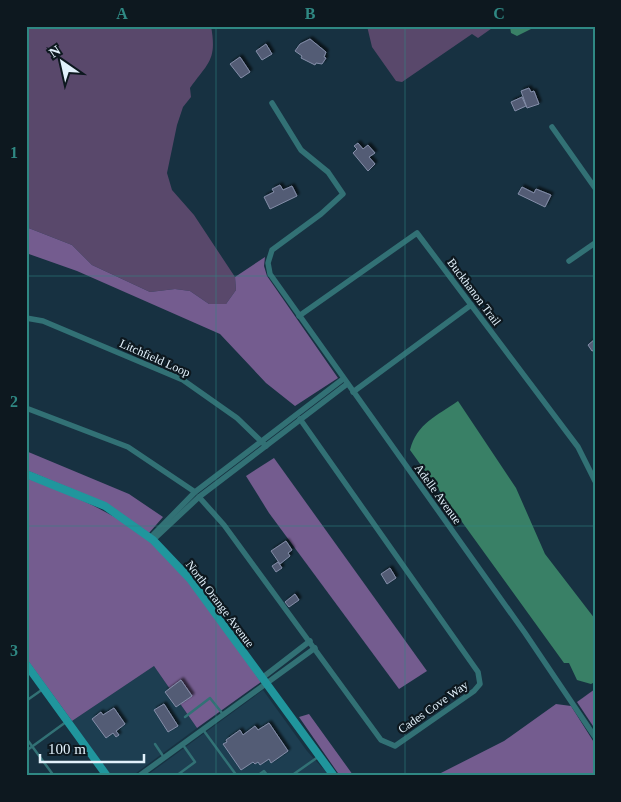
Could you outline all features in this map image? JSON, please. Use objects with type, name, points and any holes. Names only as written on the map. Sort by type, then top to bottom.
[{"type":"street","name":"Adelle Avenue","points":[[272,103],[301,150],[328,172],[343,194],[321,214],[276,246],[269,256],[270,274],[525,634],[595,737]]},
{"type":"street","points":[[552,127],[595,188]]},
{"type":"street","name":"Buckhanon Trail","points":[[299,316],[417,233],[578,447],[595,481]]},
{"type":"street","points":[[569,261],[595,243]]},
{"type":"street","points":[[352,392],[471,305]]},
{"type":"street","name":"Litchfield Loop","points":[[26,318],[43,321],[183,380],[237,418],[262,440],[266,446]]},
{"type":"street","points":[[197,494],[266,446],[345,382]]},
{"type":"street","points":[[151,539],[197,494],[262,440],[345,382]]},
{"type":"street","points":[[26,408],[128,447],[197,494]]},
{"type":"street","name":"Cades Cove Way","points":[[197,494],[224,525],[381,740],[395,746],[474,691],[480,684],[478,672],[300,419]]},
{"type":"street","name":"North Orange Avenue","points":[[26,474],[105,506],[151,539],[190,578],[334,776]]},
{"type":"street","points":[[139,776],[223,714],[310,641]]},
{"type":"street","points":[[264,680],[314,648]]},
{"type":"street","points":[[26,664],[107,776]]},
{"type":"lane","points":[[26,701],[44,688]]},
{"type":"lane","points":[[185,717],[210,698],[223,714]]},
{"type":"lane","points":[[26,751],[67,721]]},
{"type":"lane","points":[[203,729],[237,776]]},
{"type":"lane","points":[[26,738],[54,776]]},
{"type":"lane","points":[[155,744],[164,758]]},
{"type":"lane","points":[[176,776],[195,762],[182,744]]},
{"type":"lane","points":[[291,776],[319,756]]},
{"type":"lane","points":[[257,776],[264,770],[268,776]]},
{"type":"shaded area","points":[[26,26],[211,26],[213,37],[212,54],[207,66],[190,88],[191,97],[183,107],[177,125],[167,173],[172,190],[194,215],[235,277],[236,290],[226,304],[209,304],[190,291],[175,289],[150,292],[92,265],[72,245],[26,227]]},
{"type":"shaded area","points":[[367,26],[495,26],[478,38],[472,34],[402,82],[396,81],[372,47]]},
{"type":"shaded area","points":[[537,26],[517,36],[511,33],[510,27]]},
{"type":"shaded area","points":[[26,227],[72,245],[92,265],[150,292],[175,289],[190,291],[209,304],[226,304],[236,290],[235,277],[265,257],[264,266],[267,276],[338,378],[295,406],[266,383],[220,334],[77,271],[26,253]]},
{"type":"shaded area","points":[[458,401],[516,488],[545,554],[595,619],[595,682],[591,684],[577,680],[569,663],[564,663],[410,450],[413,441],[423,427],[435,416]]},
{"type":"shaded area","points":[[26,451],[129,494],[163,517],[149,533],[106,503],[26,470]]},
{"type":"shaded area","points":[[274,458],[427,671],[399,689],[269,513],[246,476]]},
{"type":"shaded area","points":[[26,478],[66,493],[104,511],[149,541],[185,577],[261,682],[197,728],[154,666],[72,721],[26,658]]},
{"type":"shaded area","points":[[154,666],[197,728],[132,776],[111,776],[72,721]]},
{"type":"shaded area","points":[[595,689],[595,729],[577,702]]},
{"type":"shaded area","points":[[263,690],[307,751],[330,776],[146,776]]},
{"type":"shaded area","points":[[556,704],[571,706],[595,744],[595,776],[435,776],[504,741]]},
{"type":"shaded area","points":[[309,714],[353,775],[357,776],[340,776],[299,717]]},
{"type":"building","points":[[310,39],[326,52],[324,57],[326,58],[322,64],[316,63],[315,65],[301,58],[302,56],[295,51],[300,44]]},
{"type":"building","points":[[266,44],[272,54],[262,60],[256,51]]},
{"type":"building","points":[[240,57],[250,72],[241,78],[230,64]]},
{"type":"building","points":[[529,88],[531,92],[534,91],[539,104],[527,108],[521,91]]},
{"type":"building","points":[[522,97],[526,106],[515,111],[511,102]]},
{"type":"building","points":[[358,143],[363,149],[368,145],[375,153],[369,157],[375,164],[368,171],[353,153],[357,149],[354,146]]},
{"type":"building","points":[[280,185],[283,190],[292,186],[297,196],[270,209],[264,197],[274,192],[272,189]]},
{"type":"building","points":[[522,187],[534,193],[536,189],[551,195],[545,207],[518,194]]},
{"type":"building","points":[[595,339],[595,350],[592,351],[588,345]]},
{"type":"building","points":[[286,541],[292,550],[288,553],[290,556],[280,564],[271,551]]},
{"type":"building","points":[[278,562],[282,568],[276,572],[272,566]]},
{"type":"building","points":[[390,568],[396,578],[387,584],[381,574]]},
{"type":"building","points":[[295,594],[299,600],[289,607],[285,602]]},
{"type":"building","points":[[181,680],[192,696],[176,707],[165,692]]},
{"type":"building","points":[[164,704],[178,726],[168,732],[154,710]]},
{"type":"building","points":[[114,708],[125,724],[116,731],[119,735],[116,737],[113,733],[106,738],[92,719],[101,712],[103,715]]},
{"type":"building","points":[[269,723],[288,751],[271,763],[269,759],[260,765],[258,762],[255,764],[253,762],[241,770],[223,744],[240,730],[243,735],[255,726],[258,730]]}]
